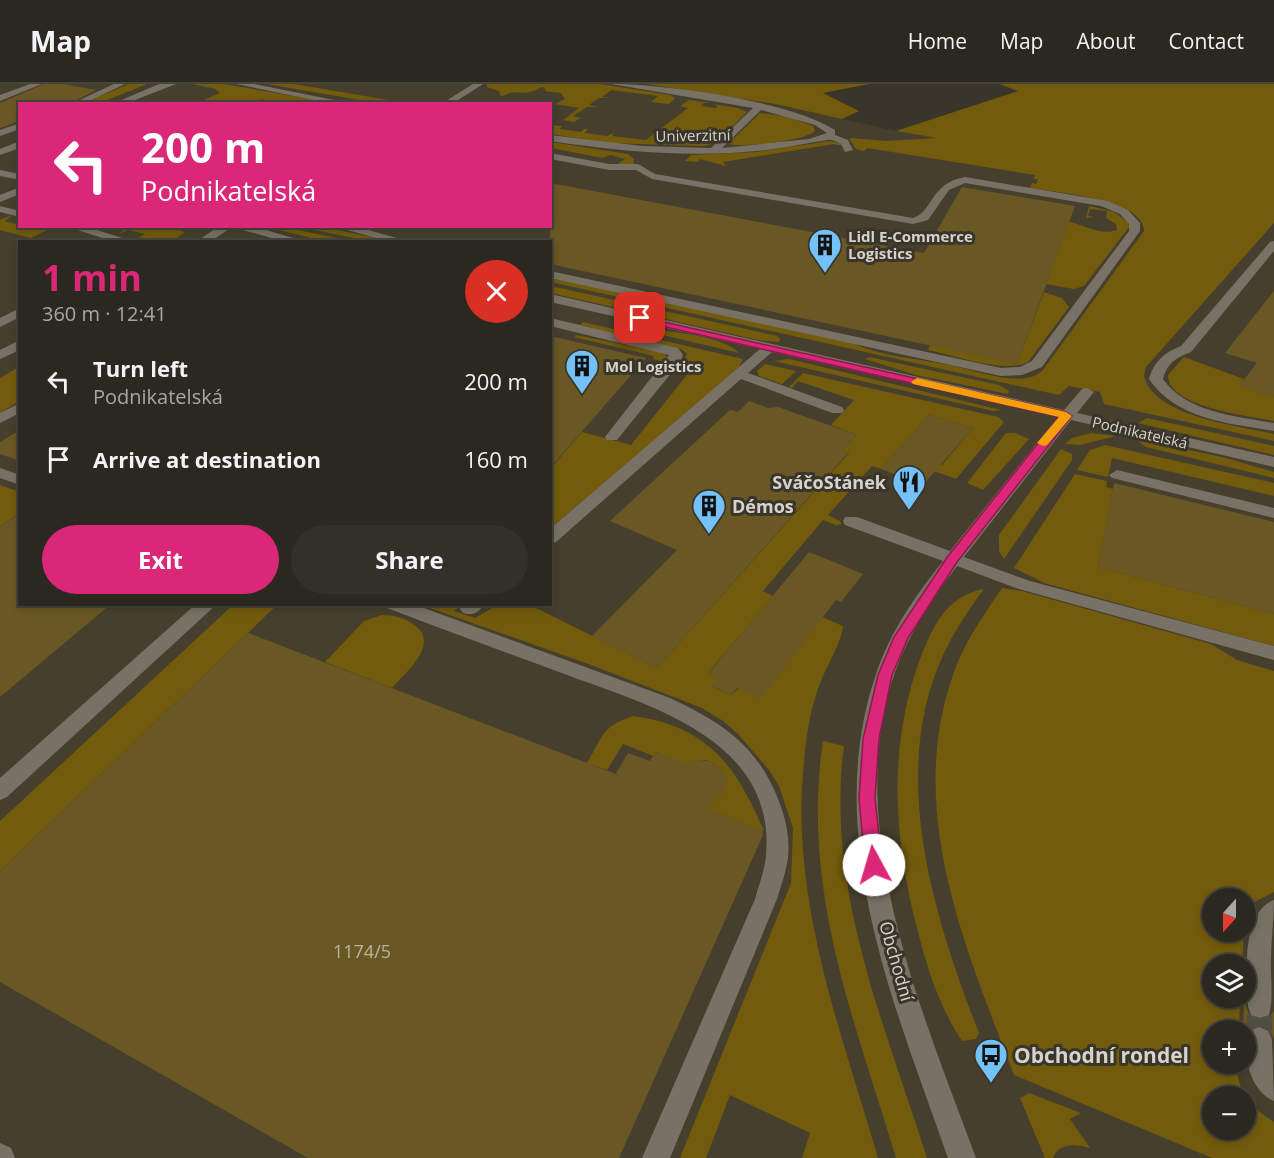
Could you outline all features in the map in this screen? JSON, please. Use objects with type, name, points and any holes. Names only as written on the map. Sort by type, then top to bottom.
[{"type":"street","points":[[0,99],[38,84]]},
{"type":"street","points":[[80,102],[121,84]]},
{"type":"street","points":[[122,102],[156,87],[172,84]]},
{"type":"street","points":[[240,84],[340,102]]},
{"type":"street","points":[[448,102],[478,84]]},
{"type":"street","points":[[615,84],[759,106],[813,120],[845,142],[848,150]]},
{"type":"street","points":[[713,151],[759,106]]},
{"type":"street","points":[[0,133],[18,127]]},
{"type":"street","name":"Univerzitní","points":[[552,138],[637,150],[713,151],[784,145],[831,134]]},
{"type":"street","points":[[637,150],[638,167]]},
{"type":"street","points":[[552,156],[607,166],[633,169],[638,167]]},
{"type":"street","points":[[552,274],[1000,372],[1022,371],[1036,364],[1134,231],[1135,223],[1124,212],[1104,203],[965,180],[956,180],[947,185],[924,218],[913,221],[652,176],[638,167]]},
{"type":"street","points":[[0,173],[18,177]]},
{"type":"street","points":[[0,199],[18,191]]},
{"type":"street","points":[[0,209],[18,214]]},
{"type":"street","points":[[78,228],[122,240]]},
{"type":"street","points":[[204,240],[224,228]]},
{"type":"street","points":[[244,228],[294,240]]},
{"type":"street","points":[[346,228],[398,240]]},
{"type":"street","points":[[1274,244],[1186,349],[1174,353],[1165,361],[1157,371],[1156,379],[1166,394],[1189,407],[1274,427]]},
{"type":"street","name":"Podnikatelská","points":[[552,298],[1274,462]]},
{"type":"street","points":[[0,323],[18,313]]},
{"type":"street","points":[[552,322],[674,351],[676,358],[612,437]]},
{"type":"street","points":[[0,355],[18,345]]},
{"type":"street","points":[[552,536],[769,348]]},
{"type":"street","points":[[739,374],[837,410]]},
{"type":"street","name":"Obchodní","points":[[962,1158],[899,975],[876,887],[867,798],[871,739],[885,675],[901,637],[952,559],[1087,392]]},
{"type":"street","points":[[0,419],[18,408]]},
{"type":"street","points":[[0,472],[18,479]]},
{"type":"street","points":[[1117,475],[1274,513]]},
{"type":"street","points":[[851,521],[1025,585],[1274,653]]},
{"type":"street","points":[[0,791],[206,606]]},
{"type":"street","points":[[398,606],[656,700],[702,721],[733,744],[754,769],[768,795],[777,830],[777,841],[776,863],[766,899],[656,1158]]},
{"type":"street","points":[[1260,1006],[1260,937],[1266,919],[1274,911]]},
{"type":"street","points":[[1259,1040],[1259,1062],[1265,1077],[1274,1088]]},
{"type":"shaded area","points":[[0,84],[646,84],[775,104],[896,131],[1274,190],[1274,1158],[0,1158]]},
{"type":"shaded area","points":[[129,84],[147,84],[102,102],[86,102]]},
{"type":"shaded area","points":[[193,84],[224,84],[327,102],[274,102],[261,99],[254,102],[199,102],[220,93],[216,89]]},
{"type":"shaded area","points":[[267,84],[294,84],[400,102],[371,102]]},
{"type":"shaded area","points":[[487,84],[600,84],[670,95],[675,98],[669,104],[651,102],[658,96],[611,90],[602,97],[610,98],[599,98],[589,105],[598,107],[587,107],[573,116],[581,118],[574,122],[563,120],[579,108],[555,104],[565,99],[561,93],[544,91],[546,90],[543,87],[532,92],[514,92],[501,97],[499,91],[487,87]]},
{"type":"shaded area","points":[[646,84],[869,84],[823,93],[859,111],[842,119],[775,104]]},
{"type":"shaded area","points":[[999,84],[1274,84],[1274,223],[1146,367],[1144,376],[1151,390],[1164,401],[1181,410],[1221,423],[1274,434],[1274,441],[1104,404],[1100,392],[1069,386],[1059,395],[552,282],[552,279],[571,281],[852,343],[886,354],[1007,378],[1018,379],[1034,376],[1043,370],[1144,231],[1140,220],[1130,211],[1114,204],[1030,188],[1032,183],[1036,184],[1038,179],[1034,179],[1035,175],[867,148],[864,151],[856,149],[850,140],[851,138],[886,141],[937,138],[896,131],[1018,91]]},
{"type":"shaded area","points":[[689,100],[711,103],[704,103],[701,106],[715,108],[718,106],[714,104],[747,112],[716,143],[703,146],[610,143],[552,134],[552,125],[562,126],[560,129],[581,132],[588,129],[585,133],[607,136],[614,133],[612,136],[646,140],[688,108],[680,106]]},
{"type":"shaded area","points":[[760,113],[785,116],[813,126],[815,131],[799,138],[773,143],[728,144]]},
{"type":"shaded area","points":[[830,141],[843,146],[834,144],[723,162],[726,166],[700,159],[698,162],[685,161],[691,155],[756,152]]},
{"type":"shaded area","points":[[552,142],[628,154],[634,159],[634,164],[616,165],[625,159],[610,155],[603,158],[552,148]]},
{"type":"shaded area","points":[[1089,206],[1114,212],[1128,222],[1129,227],[1084,286],[1074,289],[1046,284],[1069,222],[1105,232],[1117,230],[1116,224],[1106,218],[1107,211],[1090,209],[1088,216],[1095,217],[1086,218]]},
{"type":"shaded area","points":[[12,216],[4,221],[18,225],[18,228],[39,230],[51,228],[31,238],[0,230],[0,220]]},
{"type":"shaded area","points":[[120,228],[174,228],[185,232],[174,240],[138,240],[145,234],[128,230],[119,234],[125,229]]},
{"type":"shaded area","points":[[271,228],[289,228],[346,240],[319,240]]},
{"type":"shaded area","points":[[305,228],[328,228],[386,240],[363,240]]},
{"type":"shaded area","points":[[552,286],[780,338],[779,342],[758,340],[552,293]]},
{"type":"shaded area","points":[[1044,292],[1062,298],[1069,307],[1028,362],[1018,365],[993,365],[928,350],[930,345],[1017,364]]},
{"type":"shaded area","points":[[583,322],[743,359],[738,369],[552,527],[552,467],[582,432],[631,445],[694,366],[683,363],[687,354],[681,349],[580,325]]},
{"type":"shaded area","points":[[650,329],[684,333],[722,342],[739,353],[650,332]]},
{"type":"shaded area","points":[[576,335],[665,353],[667,359],[665,362],[653,359],[654,356],[574,337]]},
{"type":"shaded area","points":[[869,357],[999,385],[1009,391],[1008,394],[916,375],[865,359]]},
{"type":"shaded area","points":[[1184,357],[1244,379],[1240,386],[1274,397],[1274,421],[1211,408],[1181,395],[1171,386],[1168,375]]},
{"type":"shaded area","points":[[789,359],[1001,410],[993,411],[774,361]]},
{"type":"shaded area","points":[[765,364],[796,371],[782,384],[759,376],[757,371]]},
{"type":"shaded area","points":[[18,368],[18,402],[0,413],[0,378]]},
{"type":"shaded area","points":[[803,373],[998,417],[1004,422],[956,479],[934,471],[942,465],[973,428],[929,415],[881,469],[872,466],[828,515],[840,521],[841,524],[836,525],[823,520],[763,591],[773,596],[708,673],[717,678],[712,686],[731,695],[822,617],[843,626],[818,689],[809,726],[802,788],[802,836],[806,883],[825,976],[878,1158],[802,1158],[810,1133],[730,1095],[706,1158],[680,1158],[791,883],[793,828],[779,786],[769,770],[738,734],[702,708],[591,665],[430,608],[432,606],[460,606],[454,611],[475,618],[495,606],[532,606],[657,668],[849,453],[843,450],[857,435],[831,425],[854,400],[798,381],[792,388],[789,387]]},
{"type":"shaded area","points":[[1147,418],[1274,446],[1274,455],[1138,423]]},
{"type":"shaded area","points":[[1006,433],[1015,433],[1029,439],[983,490],[967,483]]},
{"type":"shaded area","points":[[1091,433],[1116,436],[1080,445],[1065,444],[1072,438]]},
{"type":"shaded area","points":[[1135,439],[1222,457],[1274,472],[1274,478],[1146,447]]},
{"type":"shaded area","points":[[1105,445],[1274,483],[1274,496],[1112,458],[1108,477],[1077,470],[1090,450]]},
{"type":"shaded area","points":[[1061,449],[1072,454],[1072,460],[1004,559],[999,551],[999,535]]},
{"type":"shaded area","points":[[1075,474],[1107,481],[1106,487],[1113,489],[1098,567],[1274,614],[1274,646],[1044,583],[1014,568]]},
{"type":"shaded area","points":[[0,485],[18,491],[18,514],[0,527]]},
{"type":"shaded area","points":[[1002,588],[1022,591],[1211,644],[1237,660],[1274,671],[1274,892],[1256,901],[1256,888],[1202,888],[1202,942],[1243,942],[1243,954],[1202,954],[1202,1008],[1240,1008],[1239,1020],[1202,1020],[1202,1074],[1237,1074],[1240,1086],[1202,1086],[1202,1140],[1256,1140],[1256,1108],[1274,1122],[1274,1158],[1212,1158],[1014,1075],[961,929],[948,879],[939,828],[936,777],[940,726],[957,664]]},
{"type":"shaded area","points":[[984,589],[963,619],[945,651],[928,697],[920,745],[918,794],[923,844],[933,893],[962,988],[979,1033],[976,1039],[962,1041],[947,1016],[936,989],[922,947],[910,898],[899,830],[899,761],[902,727],[909,693],[930,635],[950,606],[960,598]]},
{"type":"shaded area","points":[[232,606],[276,606],[0,871],[0,821]]},
{"type":"shaded area","points":[[382,615],[399,617],[410,622],[421,632],[424,640],[419,657],[392,688],[325,662],[364,621]]},
{"type":"shaded area","points":[[633,716],[659,721],[681,729],[716,753],[742,787],[764,831],[616,774],[618,769],[709,801],[722,792],[727,781],[722,770],[709,761],[683,764],[656,752],[653,756],[623,744],[607,770],[587,763],[604,733],[615,724]]},
{"type":"shaded area","points":[[823,741],[844,746],[840,799],[843,852],[851,904],[877,1007],[927,1158],[896,1158],[849,1004],[836,953],[825,901],[819,849],[818,796]]},
{"type":"shaded area","points":[[1029,1093],[1081,1113],[1070,1119],[1090,1148],[1068,1146],[1059,1149],[1053,1158],[1045,1158],[1020,1098]]},
{"type":"building","points":[[44,84],[63,84],[96,90],[73,102],[18,102],[18,122],[0,128],[0,103]]},
{"type":"building","name":"Lidl E-Commerce Logistics","points":[[552,183],[924,253],[962,187],[1075,206],[1017,364],[552,264],[552,240],[550,240]]},
{"type":"building","points":[[1274,291],[1274,397],[1239,386],[1257,363],[1225,353]]},
{"type":"building","name":"Mol Logistics","points":[[552,336],[646,358],[552,466]]},
{"type":"building","name":"Démos","points":[[749,401],[768,408],[778,407],[857,435],[843,450],[849,452],[657,668],[592,636],[677,550],[610,521],[730,410],[738,412]]},
{"type":"building","points":[[929,415],[973,428],[923,485],[881,469]]},
{"type":"building","points":[[18,431],[18,460],[0,454],[0,442]]},
{"type":"building","points":[[1114,483],[1274,522],[1274,614],[1098,567]]},
{"type":"building","points":[[18,514],[18,606],[109,606],[0,697],[0,527]]},
{"type":"building","points":[[809,552],[863,574],[841,602],[836,600],[760,699],[737,688],[731,695],[711,685],[717,678],[708,674]]},
{"type":"building","points":[[248,633],[616,774],[628,753],[650,761],[655,752],[685,763],[699,760],[709,761],[719,766],[725,773],[727,782],[725,790],[707,809],[762,830],[763,835],[619,1158],[308,1158],[0,982],[0,871]]},
{"type":"building","points":[[1244,1008],[1247,1008],[1250,1017],[1261,1020],[1270,1017],[1274,1011],[1274,1039],[1269,1029],[1260,1025],[1256,1026],[1256,1020],[1243,1020]]},
{"type":"tunnel","points":[[1259,1040],[1260,1006]]},
{"type":"slow traffic","points":[[917,382],[1066,416],[1043,443]]},
{"type":"place","name":"Lidl E-Commerce Logistics","points":[[825,274]]},
{"type":"place","name":"Mol Logistics","points":[[582,395]]},
{"type":"place","name":"SváčoStánek","points":[[909,511]]},
{"type":"place","name":"Démos","points":[[709,535]]},
{"type":"place","name":"Obchodní rondel","points":[[991,1084]]},
{"type":"route","points":[[640,318],[1066,416],[952,559],[901,637],[885,675],[871,739],[867,798],[874,865]]}]
